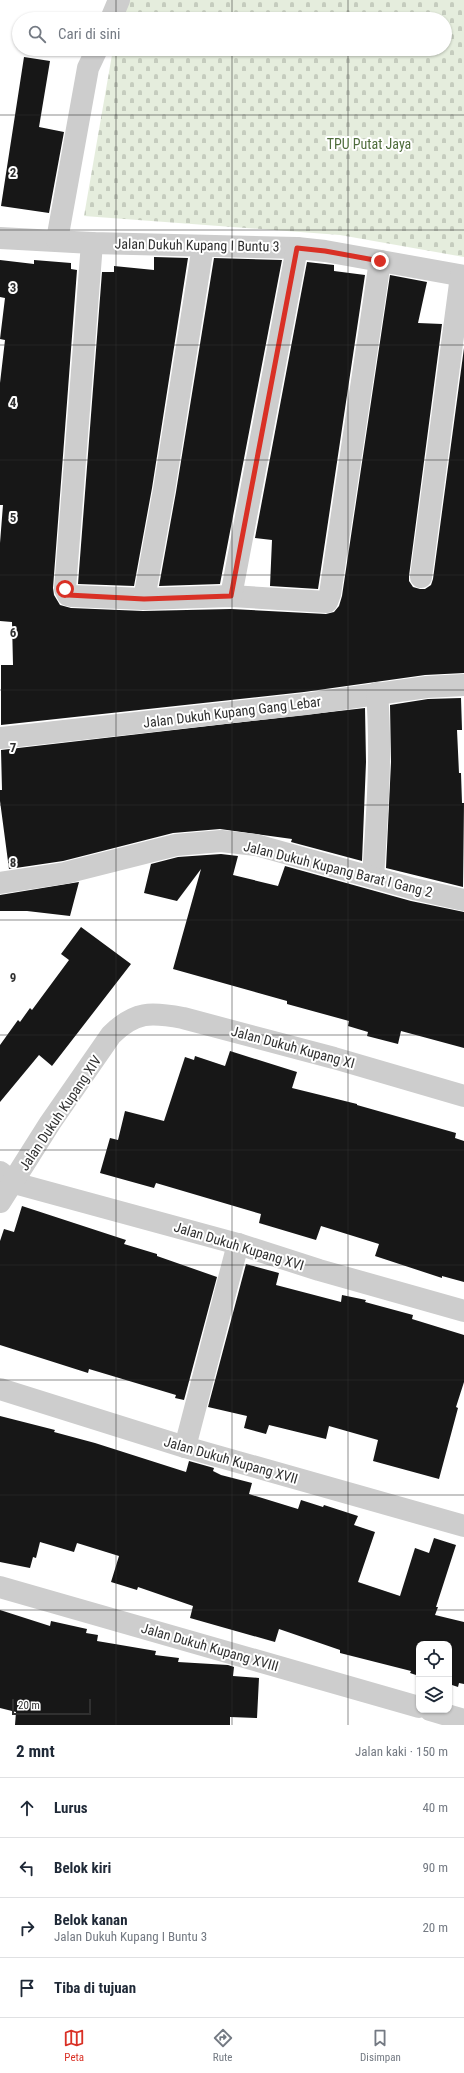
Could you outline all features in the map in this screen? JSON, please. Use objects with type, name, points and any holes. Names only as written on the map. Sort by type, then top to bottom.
[{"type":"street","points":[[114,12],[119,0]]},
{"type":"street","points":[[57,240],[88,68],[94,56]]},
{"type":"street","name":"Jalan Dukuh Kupang I Buntu 3","points":[[0,238],[297,248],[325,251],[462,276]]},
{"type":"street","points":[[92,242],[66,593],[72,596],[144,599],[231,596],[322,603],[329,599],[380,261]]},
{"type":"street","points":[[144,599],[164,490],[203,246]]},
{"type":"street","points":[[231,596],[297,248]]},
{"type":"street","points":[[421,577],[462,276]]},
{"type":"street","name":"Jalan Dukuh Kupang Gang Lebar","points":[[0,738],[306,704],[377,693],[464,685]]},
{"type":"street","points":[[373,877],[379,786],[380,726],[377,693]]},
{"type":"street","name":"Jalan Dukuh Kupang Barat I Gang 2","points":[[0,883],[65,873],[176,845],[221,841],[256,845],[414,889],[464,900]]},
{"type":"street","name":"Jalan Dukuh Kupang XI","points":[[121,1025],[130,1019],[148,1014],[183,1018],[334,1058],[464,1096]]},
{"type":"street","name":"Jalan Dukuh Kupang XIV","points":[[0,1202],[7,1177],[50,1123],[111,1035],[121,1025]]},
{"type":"street","name":"Jalan Dukuh Kupang XVI","points":[[7,1177],[238,1244],[319,1270],[464,1311]]},
{"type":"street","points":[[185,1447],[238,1244]]},
{"type":"street","name":"Jalan Dukuh Kupang XVII","points":[[0,1389],[185,1447],[464,1526]]},
{"type":"street","name":"Jalan Dukuh Kupang XVIII","points":[[0,1587],[416,1706]]},
{"type":"street","points":[[440,1713],[464,1720]]},
{"type":"green space","name":"TPU Putat Jaya","points":[[122,0],[464,0],[464,257],[340,235],[84,216],[112,56],[452,56],[452,12],[120,12]]},
{"type":"building","points":[[24,57],[50,61],[39,127],[64,132],[49,213],[1,206]]},
{"type":"building","points":[[154,257],[188,258],[152,488],[134,586],[78,584],[102,272],[114,272],[114,266],[154,270]]},
{"type":"building","points":[[214,258],[282,260],[220,584],[159,586],[176,492]]},
{"type":"building","points":[[0,260],[34,264],[34,260],[71,263],[71,269],[77,270],[53,588],[54,595],[60,605],[71,608],[143,611],[231,609],[326,614],[334,612],[339,606],[342,596],[390,275],[427,282],[418,323],[442,324],[409,581],[413,587],[425,589],[431,585],[433,579],[464,348],[464,673],[425,675],[304,692],[1,725],[1,665],[13,665],[12,622],[0,621],[0,543],[3,505],[0,505],[0,383],[5,340],[0,339],[5,298],[0,297]]},
{"type":"building","points":[[307,262],[334,265],[334,271],[365,275],[318,589],[270,586],[272,540],[255,538]]},
{"type":"building","points":[[461,698],[462,730],[457,730],[459,773],[461,773],[462,803],[464,803],[463,887],[386,868],[391,762],[390,705],[428,699]]},
{"type":"building","points":[[365,708],[366,762],[362,861],[291,842],[292,839],[220,829],[173,833],[63,861],[9,869],[0,801],[0,790],[2,790],[1,750]]},
{"type":"building","points":[[221,854],[238,856],[233,875],[278,886],[285,866],[411,901],[464,912],[464,1048],[401,1031],[398,1044],[367,1036],[368,1032],[348,1026],[349,1021],[287,1004],[287,1001],[173,969],[201,869],[177,901],[144,893],[151,864],[178,857]]},
{"type":"building","points":[[79,882],[70,916],[27,911],[0,911],[0,895]]},
{"type":"building","points":[[81,927],[131,964],[52,1066],[39,1055],[0,1102],[0,1045],[18,1020],[20,1022],[30,1008],[32,1010],[69,960],[61,954]]},
{"type":"building","points":[[230,1051],[297,1072],[292,1088],[357,1104],[456,1133],[455,1138],[464,1141],[464,1282],[442,1276],[442,1278],[375,1256],[379,1244],[321,1226],[316,1240],[259,1223],[261,1214],[156,1183],[154,1188],[100,1173],[110,1138],[118,1140],[125,1111],[164,1121],[185,1057],[194,1060],[195,1056],[225,1066]]},
{"type":"building","points":[[22,1206],[126,1240],[124,1244],[157,1254],[157,1256],[217,1277],[184,1400],[175,1398],[176,1395],[89,1369],[88,1373],[0,1345],[0,1241],[4,1229],[14,1232]]},
{"type":"building","points":[[246,1264],[279,1273],[276,1285],[341,1302],[342,1295],[366,1300],[365,1302],[413,1315],[412,1319],[464,1335],[464,1382],[456,1407],[458,1408],[439,1479],[373,1461],[378,1440],[329,1426],[326,1439],[269,1425],[266,1434],[244,1428],[247,1416],[208,1407]]},
{"type":"building","points":[[0,1416],[55,1430],[54,1432],[95,1443],[186,1472],[189,1461],[214,1468],[213,1471],[221,1475],[252,1483],[249,1494],[298,1509],[301,1500],[323,1507],[324,1505],[358,1516],[354,1525],[375,1532],[358,1582],[400,1596],[415,1548],[429,1553],[434,1538],[456,1545],[436,1607],[438,1607],[435,1615],[464,1622],[464,1684],[459,1683],[458,1687],[452,1685],[452,1641],[416,1641],[416,1675],[410,1673],[411,1671],[340,1653],[340,1650],[279,1629],[275,1642],[190,1618],[193,1606],[138,1587],[137,1590],[111,1582],[119,1556],[77,1543],[74,1552],[40,1542],[36,1558],[33,1557],[30,1568],[0,1562]]},
{"type":"building","points":[[0,1610],[50,1626],[51,1621],[87,1629],[86,1633],[98,1635],[97,1641],[156,1651],[155,1655],[179,1658],[178,1662],[228,1665],[234,1667],[233,1676],[259,1678],[257,1718],[230,1717],[230,1725],[15,1725],[16,1712],[0,1708]]},
{"type":"route","points":[[65,589],[66,593],[72,596],[144,599],[231,596],[297,248],[325,251],[380,261]]}]
